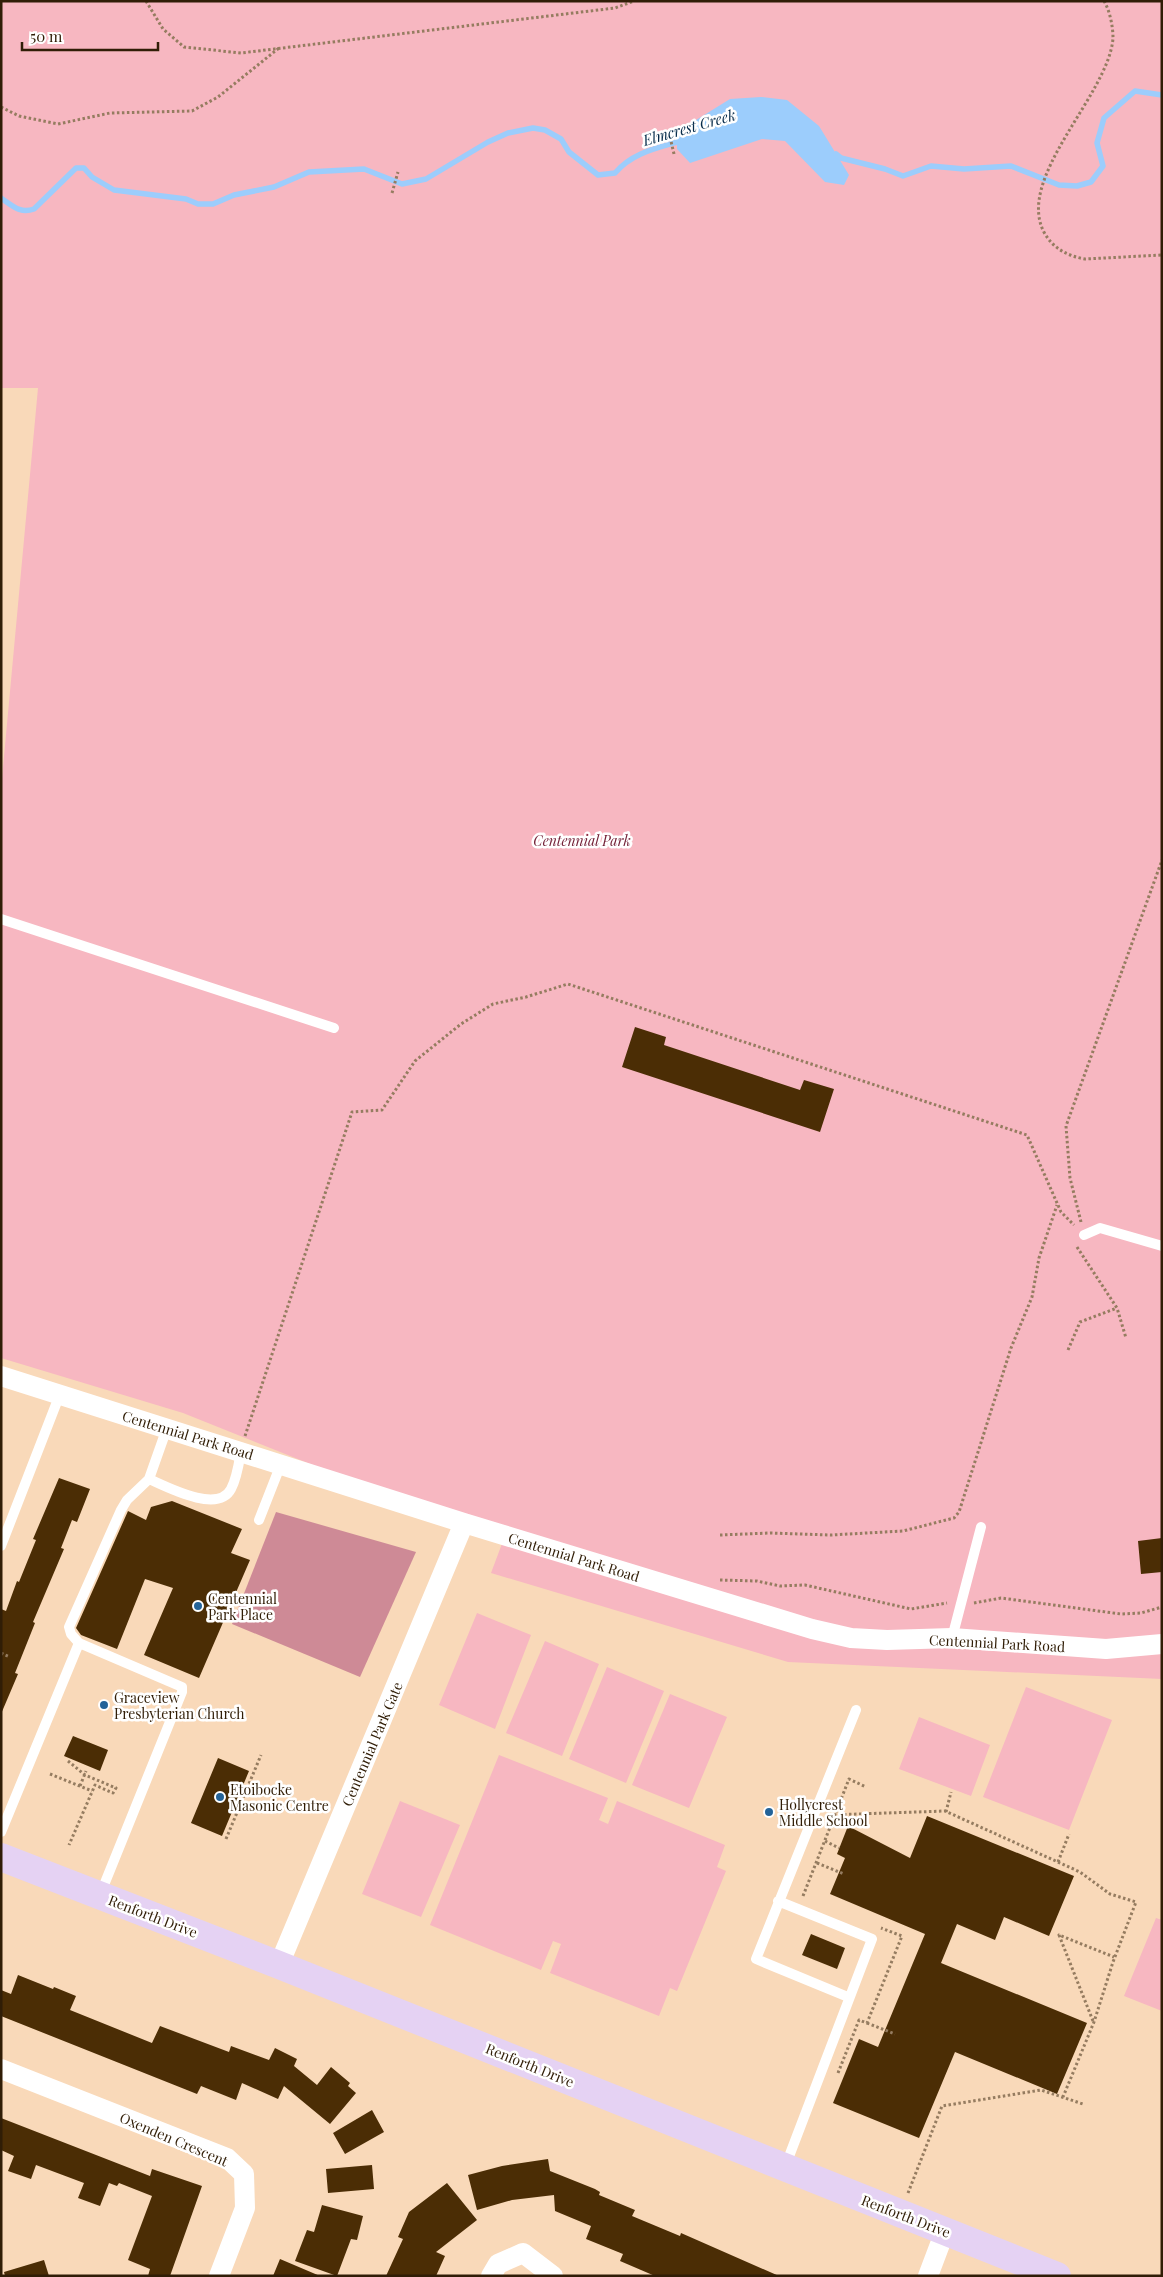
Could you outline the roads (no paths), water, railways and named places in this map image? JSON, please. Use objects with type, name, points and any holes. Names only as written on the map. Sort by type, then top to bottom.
[{"type":"main road","name":"Renforth Drive","points":[[1,1857],[279,1965],[1057,2276]]},
{"type":"street","name":"Centennial Park Road","points":[[1,1376],[167,1428],[247,1441],[280,1464],[464,1523],[812,1629],[851,1638],[887,1640],[952,1638],[1106,1649],[1162,1644]]},
{"type":"street","name":"Centennial Park Gate","points":[[279,1965],[464,1523]]},
{"type":"street","name":"Oxenden Crescent","points":[[1,2069],[227,2158],[244,2174],[245,2208],[219,2276]]},
{"type":"street","points":[[928,2276],[945,2231]]},
{"type":"street","points":[[491,2276],[498,2264],[523,2253],[553,2276]]},
{"type":"lane","points":[[1,920],[334,1028]]},
{"type":"lane","points":[[1084,1234],[1100,1228],[1162,1246]]},
{"type":"lane","points":[[1,1546],[60,1394]]},
{"type":"lane","points":[[100,1896],[182,1692],[182,1687],[79,1643],[71,1634],[69,1627],[121,1510],[127,1500],[148,1479],[167,1428]]},
{"type":"lane","points":[[148,1479],[208,1500],[224,1497],[231,1490],[247,1441]]},
{"type":"lane","points":[[258,1520],[280,1464]]},
{"type":"lane","points":[[952,1638],[981,1527]]},
{"type":"lane","points":[[1,1832],[79,1643]]},
{"type":"lane","points":[[848,1997],[756,1959],[778,1900],[856,1710]]},
{"type":"lane","points":[[778,1900],[872,1939],[848,1997],[785,2168]]},
{"type":"water","points":[[761,97],[787,100],[819,126],[849,175],[844,185],[825,182],[785,141],[762,139],[690,163],[677,149],[677,136],[688,125],[730,99]]},
{"type":"waterway","name":"Elmcrest Creek","points":[[836,154],[841,158],[885,169],[903,176],[931,166],[964,169],[1011,166],[1059,185],[1077,186],[1091,182],[1103,166],[1097,143],[1104,118],[1135,91],[1162,95]]},
{"type":"waterway","name":"Elmcrest Creek","points":[[1,198],[21,210],[34,209],[76,168],[84,168],[92,177],[114,190],[186,199],[198,204],[213,204],[234,195],[274,187],[309,172],[364,169],[402,184],[426,179],[488,142],[508,133],[533,128],[545,130],[561,139],[569,152],[598,175],[615,173],[638,155],[684,140]]},
{"type":"place","name":"Centennial Park Place","points":[[198,1606]]},
{"type":"place","name":"Graceview Presbyterian Church","points":[[104,1705]]},
{"type":"place","name":"Etoibocke Masonic Centre","points":[[220,1797]]},
{"type":"place","name":"Hollycrest Middle School","points":[[769,1812]]},
{"type":"park label","name":"Centennial Park","points":[[582,840]]}]
